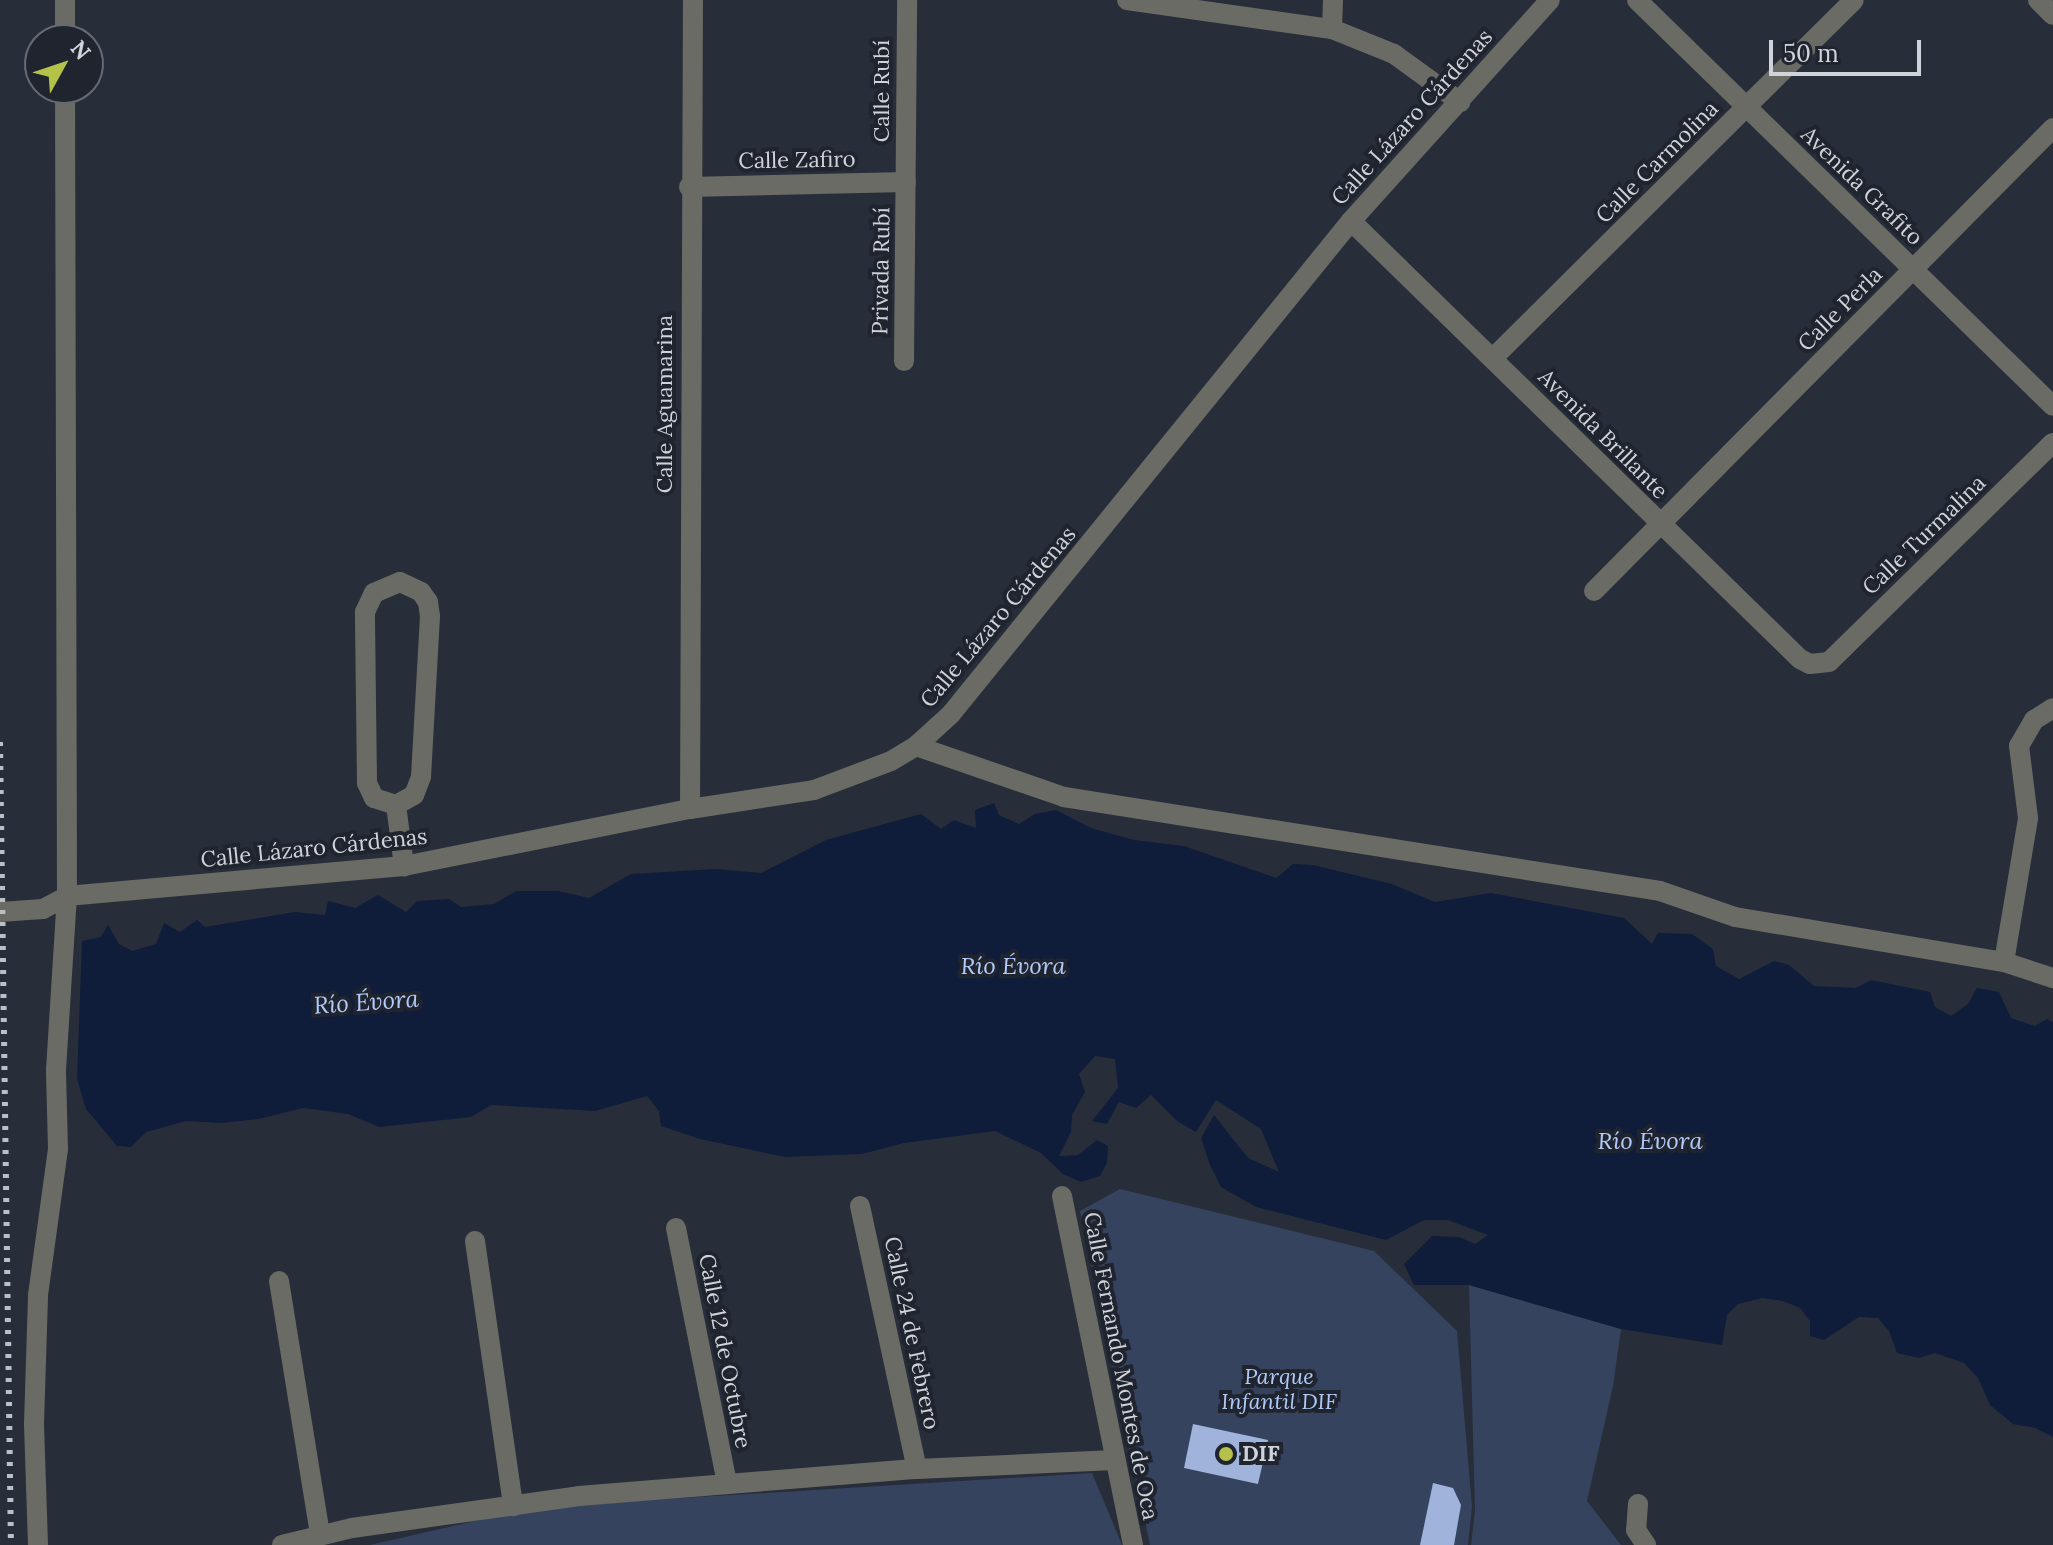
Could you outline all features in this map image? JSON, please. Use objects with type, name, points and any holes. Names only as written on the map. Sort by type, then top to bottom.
[{"type":"street","points":[[65,0],[65,24]]},
{"type":"street","name":"Calle Aguamarina","points":[[690,809],[689,187],[693,0]]},
{"type":"street","name":"Calle Rubí","points":[[906,182],[907,0]]},
{"type":"street","points":[[1127,0],[1332,29],[1394,54],[1460,102]]},
{"type":"street","points":[[1332,29],[1333,0]]},
{"type":"street","name":"Calle Lázaro Cárdenas","points":[[0,912],[43,909],[67,896],[404,866],[690,809],[814,790],[866,773],[916,746],[951,714],[982,677],[1351,221],[1550,0]]},
{"type":"street","name":"Avenida Grafito","points":[[1637,0],[2053,406]]},
{"type":"street","name":"Calle Carmolina","points":[[1493,358],[1854,0]]},
{"type":"street","points":[[2038,0],[2053,15]]},
{"type":"street","points":[[38,1545],[34,1424],[38,1295],[58,1149],[56,1070],[67,896],[65,104]]},
{"type":"street","name":"Calle Perla","points":[[1594,591],[2053,128]]},
{"type":"street","name":"Calle Zafiro","points":[[689,187],[906,182]]},
{"type":"street","name":"Privada Rubí","points":[[904,361],[906,182]]},
{"type":"street","name":"Avenida Brillante","points":[[1351,221],[1800,659],[1821,666],[1829,662]]},
{"type":"street","name":"Calle Turmalina","points":[[1829,662],[2053,443]]},
{"type":"street","points":[[400,582],[421,592],[428,602],[430,616],[421,777],[414,795],[396,805],[374,798],[367,783],[365,612],[374,593],[400,582]]},
{"type":"street","points":[[2004,962],[2028,818],[2019,746],[2034,720],[2053,708]]},
{"type":"street","points":[[916,746],[1064,797],[1641,887],[1678,896],[1735,917],[2004,962],[2053,978]]},
{"type":"street","points":[[396,805],[404,866]]},
{"type":"street","name":"Calle Fernando Montes de Oca","points":[[1062,1196],[1133,1545]]},
{"type":"street","name":"Calle 24 de Febrero","points":[[860,1206],[917,1469]]},
{"type":"street","name":"Calle 12 de Octubre","points":[[676,1228],[727,1484]]},
{"type":"street","points":[[475,1241],[513,1506]]},
{"type":"street","points":[[279,1281],[320,1535]]},
{"type":"street","points":[[282,1545],[320,1535],[579,1496],[917,1469],[1114,1460]]},
{"type":"street","points":[[1638,1504],[1636,1530],[1646,1545]]},
{"type":"green space","name":"Parque Infantil DIF","points":[[1120,1189],[1374,1251],[1457,1331],[1472,1507],[1468,1545],[1150,1545],[1080,1211]]},
{"type":"green space","points":[[1469,1285],[1621,1329],[1613,1386],[1587,1501],[1621,1545],[1471,1545],[1475,1510]]},
{"type":"green space","points":[[1092,1473],[1122,1545],[370,1545],[536,1507]]},
{"type":"water","name":"Río Évora","points":[[994,803],[999,815],[1019,824],[1035,814],[1056,810],[1091,828],[1134,840],[1184,846],[1276,878],[1293,864],[1313,865],[1392,884],[1435,902],[1491,893],[1624,918],[1652,944],[1658,933],[1692,934],[1713,949],[1716,966],[1739,979],[1774,961],[1789,965],[1814,986],[1856,988],[1871,980],[1930,992],[1935,1007],[1951,1016],[1968,1004],[1977,988],[1999,992],[2011,1018],[2035,1026],[2047,1019],[2053,1022],[2053,1437],[2035,1428],[2013,1424],[1990,1405],[1978,1378],[1964,1363],[1935,1353],[1919,1358],[1897,1353],[1889,1331],[1878,1318],[1859,1317],[1824,1340],[1810,1336],[1810,1321],[1800,1308],[1783,1301],[1762,1298],[1738,1304],[1727,1315],[1722,1345],[1621,1329],[1469,1285],[1414,1285],[1404,1264],[1432,1236],[1459,1237],[1475,1244],[1488,1235],[1448,1220],[1424,1220],[1386,1240],[1256,1207],[1221,1187],[1210,1165],[1201,1138],[1214,1115],[1248,1158],[1279,1172],[1261,1129],[1216,1100],[1196,1132],[1177,1121],[1151,1095],[1136,1108],[1119,1102],[1107,1124],[1092,1121],[1118,1088],[1115,1059],[1095,1056],[1079,1074],[1085,1092],[1072,1115],[1071,1132],[1059,1156],[1078,1155],[1097,1140],[1108,1146],[1107,1163],[1100,1176],[1081,1182],[1063,1174],[1041,1153],[995,1131],[904,1143],[862,1154],[785,1157],[700,1139],[661,1126],[659,1111],[647,1096],[595,1111],[491,1105],[471,1117],[379,1127],[348,1114],[303,1108],[259,1119],[222,1123],[186,1121],[146,1132],[131,1147],[117,1146],[86,1109],[77,1079],[82,941],[101,937],[108,925],[119,944],[132,951],[156,944],[164,923],[180,932],[197,920],[205,927],[295,912],[325,915],[328,901],[355,908],[378,895],[406,912],[417,901],[449,899],[461,907],[494,904],[516,891],[558,891],[589,898],[631,874],[715,869],[761,873],[826,840],[921,814],[941,829],[954,820],[976,828],[975,810]]},
{"type":"building","name":"DIF","points":[[1193,1424],[1268,1440],[1258,1484],[1184,1468]]},
{"type":"building","points":[[1433,1483],[1453,1488],[1461,1505],[1454,1545],[1420,1545]]},
{"type":"railway","points":[[0,742],[11,1545]]},
{"type":"place","name":"DIF","points":[[1226,1454]]}]
